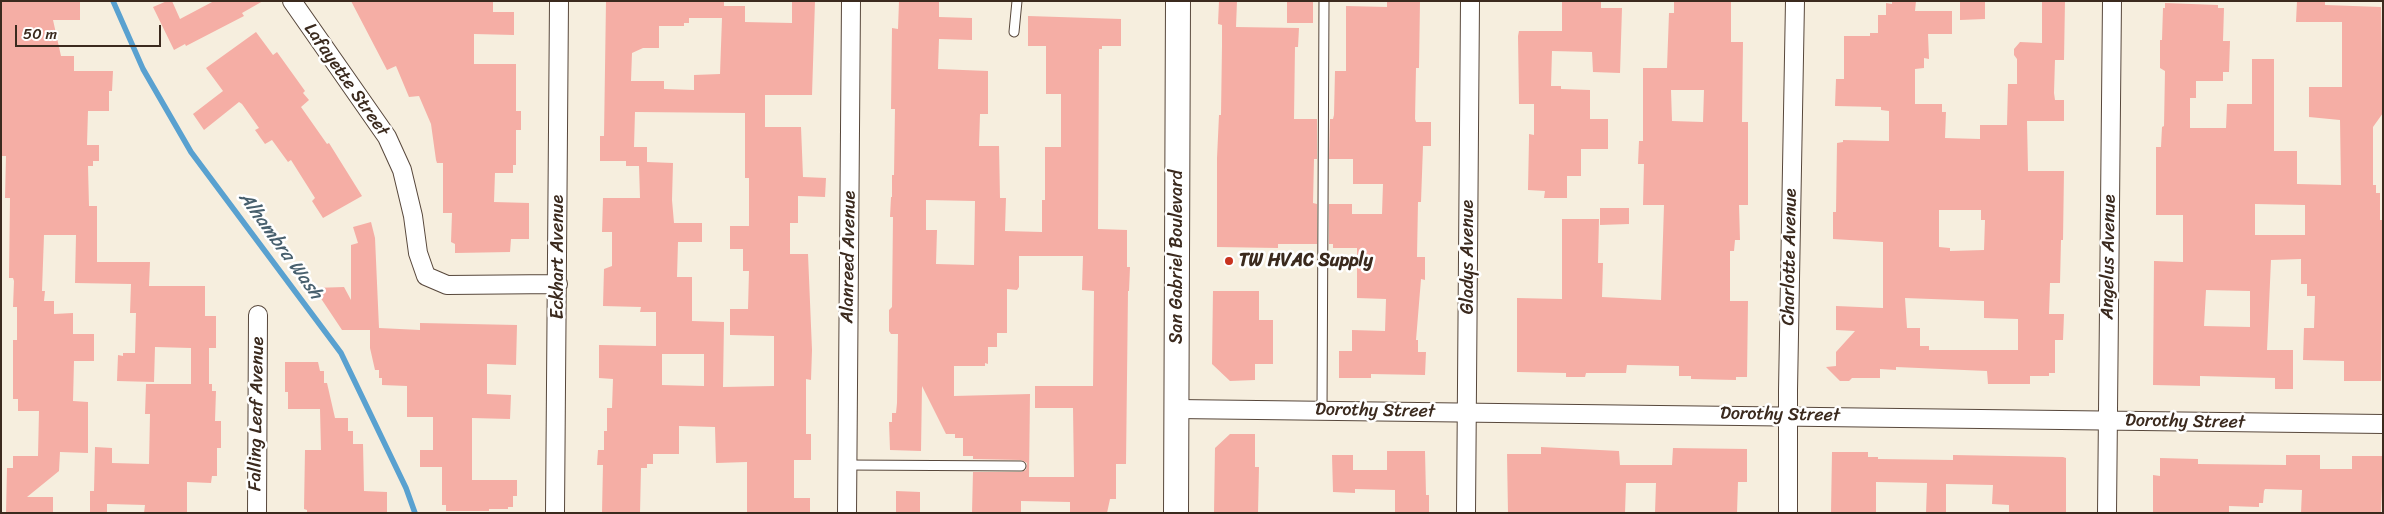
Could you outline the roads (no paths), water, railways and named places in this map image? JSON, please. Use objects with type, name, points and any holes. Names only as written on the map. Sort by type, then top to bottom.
[{"type":"main road","name":"San Gabriel Boulevard","points":[[1176,513],[1178,1]]},
{"type":"street","name":"Lafayette Street","points":[[292,1],[387,137],[402,170],[413,216],[418,253],[426,276],[447,286],[558,284]]},
{"type":"street","name":"Eckhart Avenue","points":[[555,513],[559,1]]},
{"type":"street","name":"Alanreed Avenue","points":[[847,513],[852,1]]},
{"type":"street","name":"Gladys Avenue","points":[[1466,513],[1470,1]]},
{"type":"street","name":"Charlotte Avenue","points":[[1788,513],[1788,390],[1795,1]]},
{"type":"street","name":"Angelus Avenue","points":[[2108,513],[2112,1]]},
{"type":"street","name":"Falling Leaf Avenue","points":[[256,513],[258,315]]},
{"type":"street","name":"Dorothy Street","points":[[1177,408],[2383,424]]},
{"type":"lane","points":[[1014,32],[1017,1]]},
{"type":"lane","points":[[1322,410],[1324,1]]},
{"type":"lane","points":[[847,465],[1021,466]]},
{"type":"waterway","name":"Alhambra Wash","points":[[113,1],[143,69],[191,152],[341,353],[406,488],[415,513]]},
{"type":"place","name":"TW HVAC Supply","points":[[1229,261]]}]
